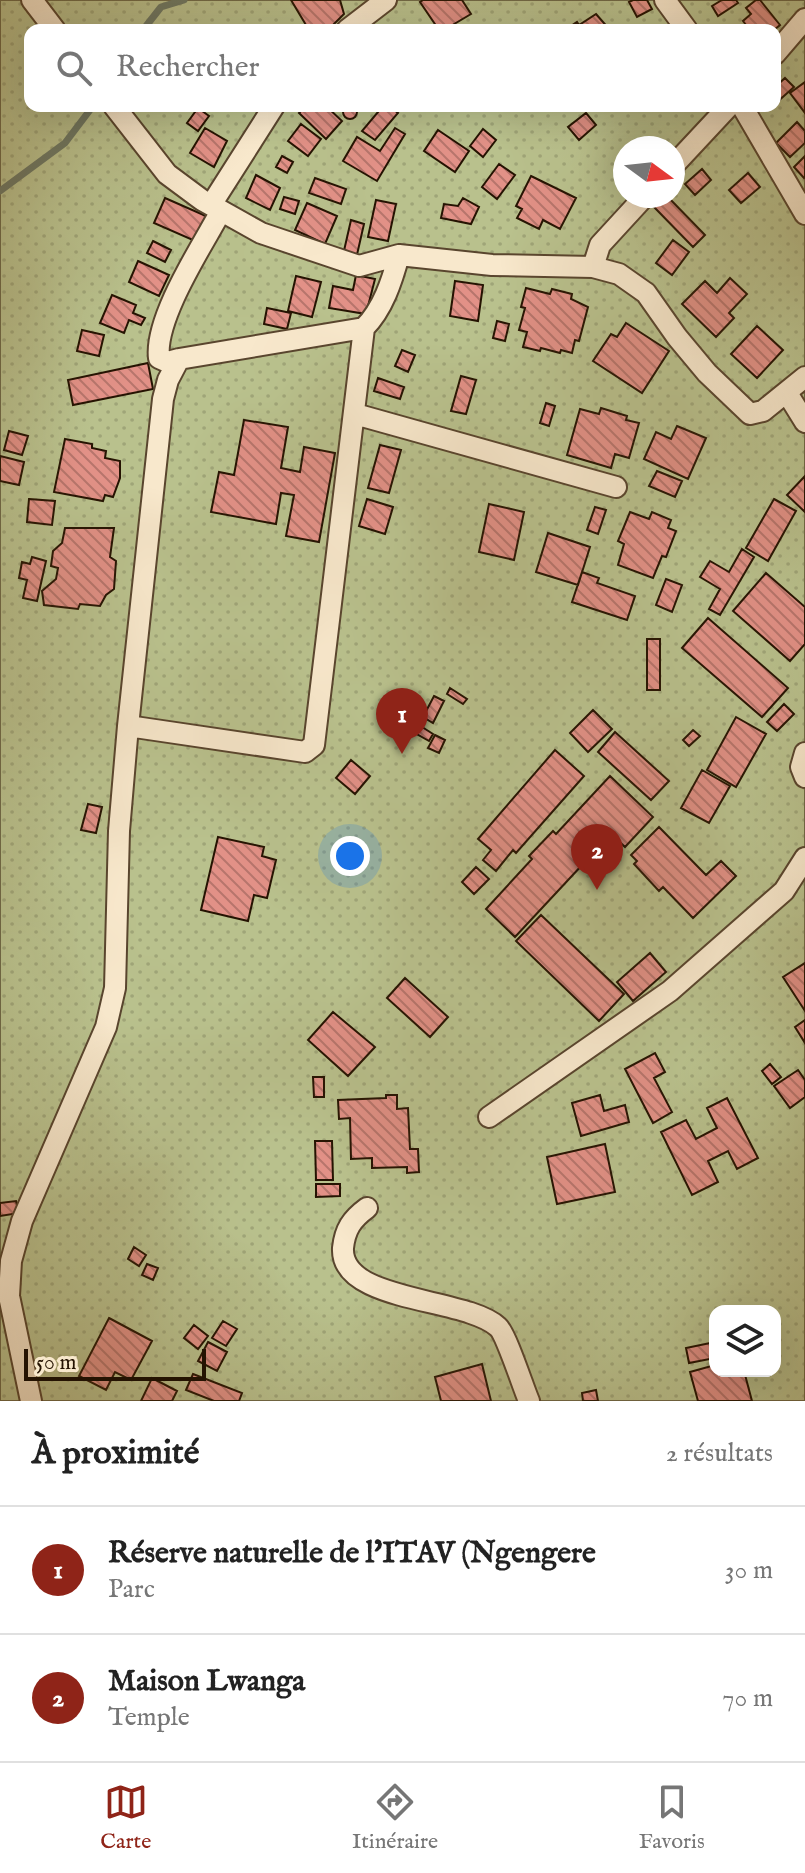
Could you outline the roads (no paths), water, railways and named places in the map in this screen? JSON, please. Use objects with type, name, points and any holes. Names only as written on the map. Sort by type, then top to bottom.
[{"type":"street","points":[[32,0],[50,24]]},
{"type":"street","points":[[355,24],[386,0]]},
{"type":"street","points":[[665,0],[683,24]]},
{"type":"street","points":[[781,47],[805,19]]},
{"type":"street","points":[[119,112],[167,174],[216,208],[261,233],[359,266],[399,255],[492,265],[593,267],[619,274],[646,293],[707,373],[750,414],[763,411],[805,377]]},
{"type":"street","points":[[271,112],[216,208],[162,325],[157,348],[159,358],[168,362],[364,328],[373,319],[392,281],[399,255]]},
{"type":"street","points":[[685,153],[723,112]]},
{"type":"street","points":[[746,112],[805,214]]},
{"type":"street","points":[[593,267],[600,245],[634,208]]},
{"type":"street","points":[[128,726],[305,752],[314,745],[364,328]]},
{"type":"street","points":[[31,1401],[9,1296],[11,1261],[22,1221],[106,1027],[115,988],[119,831],[128,726],[163,399],[168,380],[179,359]]},
{"type":"street","points":[[787,393],[805,422]]},
{"type":"street","points":[[355,414],[616,487]]},
{"type":"street","points":[[805,753],[801,767],[805,777]]},
{"type":"street","points":[[489,1117],[670,991],[784,891],[805,858]]},
{"type":"street","points":[[367,1208],[352,1220],[344,1237],[343,1256],[351,1272],[370,1286],[480,1315],[501,1329],[529,1401]]},
{"type":"waterway","points":[[148,24],[161,7],[184,0]]},
{"type":"waterway","points":[[0,191],[65,143],[88,112]]},
{"type":"place","name":"Réserve naturelle de l'ITAV (Ngengere","points":[[402,754]]},
{"type":"place","name":"Maison Lwanga","points":[[597,890]]}]
